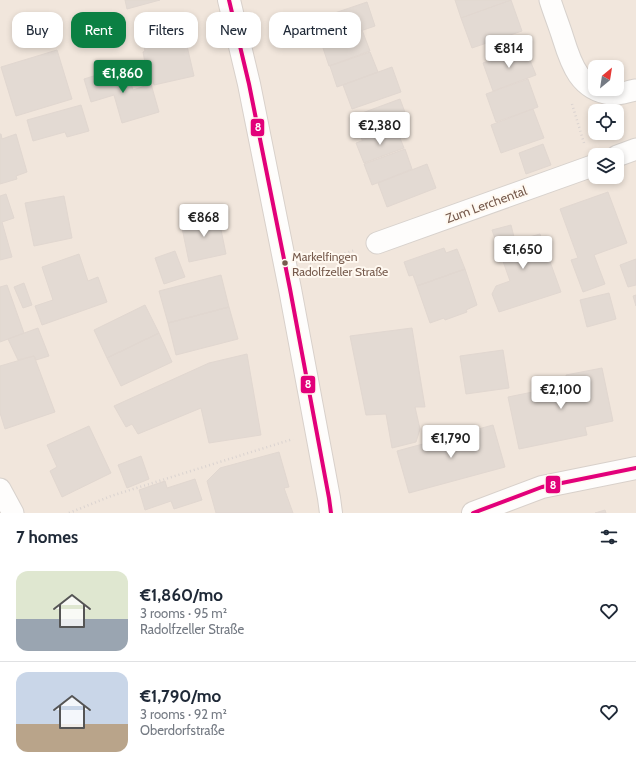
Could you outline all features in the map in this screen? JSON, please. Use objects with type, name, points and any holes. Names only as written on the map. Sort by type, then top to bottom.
[{"type":"street","points":[[228,0],[249,84],[286,269],[331,513]]},
{"type":"street","points":[[550,0],[570,59],[581,78],[588,86],[600,92],[614,94],[636,90]]},
{"type":"street","points":[[624,153],[636,149]]},
{"type":"street","name":"Zum Lerchental","points":[[376,243],[588,167]]},
{"type":"street","points":[[473,513],[542,487],[636,468]]},
{"type":"street","points":[[0,489],[13,513]]},
{"type":"path","points":[[572,102],[588,150]]},
{"type":"path","points":[[286,269],[325,260],[376,243]]},
{"type":"path","points":[[69,513],[112,496],[316,432]]},
{"type":"shaded area","points":[[0,0],[636,0],[636,513],[0,513]]},
{"type":"building","points":[[125,0],[160,0],[127,9]]},
{"type":"building","points":[[455,0],[511,0],[461,18]]},
{"type":"building","points":[[511,0],[522,31],[472,48],[461,18]]},
{"type":"building","points":[[367,2],[375,26],[361,31],[361,12],[338,12]]},
{"type":"building","points":[[361,30],[370,51],[329,66],[323,48],[361,48]]},
{"type":"building","points":[[144,48],[188,48],[194,76],[154,85],[150,67],[146,68],[143,52],[145,51]]},
{"type":"building","points":[[525,48],[536,75],[493,91],[483,63]]},
{"type":"building","points":[[57,50],[72,99],[16,116],[1,67]]},
{"type":"building","points":[[370,52],[378,72],[337,87],[330,66]]},
{"type":"building","points":[[126,66],[133,90],[151,84],[159,112],[122,123],[114,95],[91,102],[84,79]]},
{"type":"building","points":[[392,67],[401,92],[352,109],[343,85]]},
{"type":"building","points":[[528,79],[538,107],[496,122],[486,94]]},
{"type":"building","points":[[400,99],[409,123],[362,140],[354,116]]},
{"type":"building","points":[[81,105],[89,131],[67,137],[65,132],[33,141],[27,120]]},
{"type":"building","points":[[533,109],[544,138],[501,153],[491,125]]},
{"type":"building","points":[[396,128],[404,148],[364,163],[356,143]]},
{"type":"building","points":[[0,134],[2,139],[16,134],[27,172],[16,176],[17,179],[0,184]]},
{"type":"building","points":[[543,144],[551,165],[526,174],[519,153]]},
{"type":"building","points":[[405,149],[412,169],[372,185],[364,164]]},
{"type":"building","points":[[427,164],[436,188],[387,207],[378,183]]},
{"type":"building","points":[[608,192],[627,243],[594,255],[605,284],[583,292],[571,260],[578,258],[560,209]]},
{"type":"building","points":[[6,194],[14,218],[2,222],[12,257],[0,260],[0,196]]},
{"type":"building","points":[[64,196],[72,238],[34,246],[25,203]]},
{"type":"building","points":[[218,215],[226,254],[189,262],[181,223]]},
{"type":"building","points":[[511,225],[515,241],[540,234],[561,292],[499,312],[492,294],[496,286],[510,281],[492,230]]},
{"type":"building","points":[[444,248],[446,253],[457,249],[465,269],[417,286],[413,275],[409,276],[404,262]]},
{"type":"building","points":[[175,251],[185,277],[164,284],[155,258]]},
{"type":"building","points":[[79,254],[88,281],[98,277],[107,302],[42,325],[35,306],[53,300],[42,267]]},
{"type":"building","points":[[636,259],[636,285],[628,287],[620,265]]},
{"type":"building","points":[[465,269],[477,305],[466,310],[467,312],[445,320],[444,318],[430,323],[417,286]]},
{"type":"building","points":[[221,275],[229,307],[168,323],[159,291]]},
{"type":"building","points":[[24,283],[32,305],[23,308],[14,287]]},
{"type":"building","points":[[7,285],[24,333],[0,342],[0,287]]},
{"type":"building","points":[[609,293],[616,319],[587,327],[580,300]]},
{"type":"building","points":[[636,295],[636,306],[633,296]]},
{"type":"building","points":[[145,305],[159,333],[107,358],[94,330]]},
{"type":"building","points":[[229,307],[238,339],[176,355],[168,323]]},
{"type":"building","points":[[38,328],[49,356],[36,360],[34,356],[18,360],[8,339]]},
{"type":"building","points":[[412,328],[425,407],[415,407],[420,429],[416,442],[392,448],[386,414],[366,415],[350,336]]},
{"type":"building","points":[[159,333],[172,362],[121,386],[107,358]]},
{"type":"building","points":[[503,350],[509,388],[466,394],[460,356]]},
{"type":"building","points":[[247,354],[261,435],[209,443],[201,408],[138,434],[132,424],[126,427],[114,406],[209,363]]},
{"type":"building","points":[[34,356],[55,412],[5,429],[0,413],[0,366]]},
{"type":"building","points":[[602,368],[613,421],[585,427],[587,435],[519,449],[508,397],[567,385],[566,375]]},
{"type":"building","points":[[493,425],[505,467],[409,493],[397,451]]},
{"type":"building","points":[[89,426],[111,473],[62,497],[50,471],[57,467],[47,445]]},
{"type":"building","points":[[279,452],[289,487],[284,488],[293,513],[216,513],[207,481],[220,468]]},
{"type":"building","points":[[141,456],[149,479],[127,488],[118,465]]},
{"type":"building","points":[[195,479],[202,500],[174,509],[171,501],[145,510],[139,490],[165,481],[167,488]]},
{"type":"building","points":[[605,510],[606,513],[595,513]]},
{"type":"transit line","name":"8","points":[[229,0],[249,84],[290,289],[331,513]]},
{"type":"transit line","name":"8","points":[[473,513],[542,487],[636,468]]},
{"type":"place","name":"Markelfingen Radolfzeller Straße","points":[[285,263]]}]
